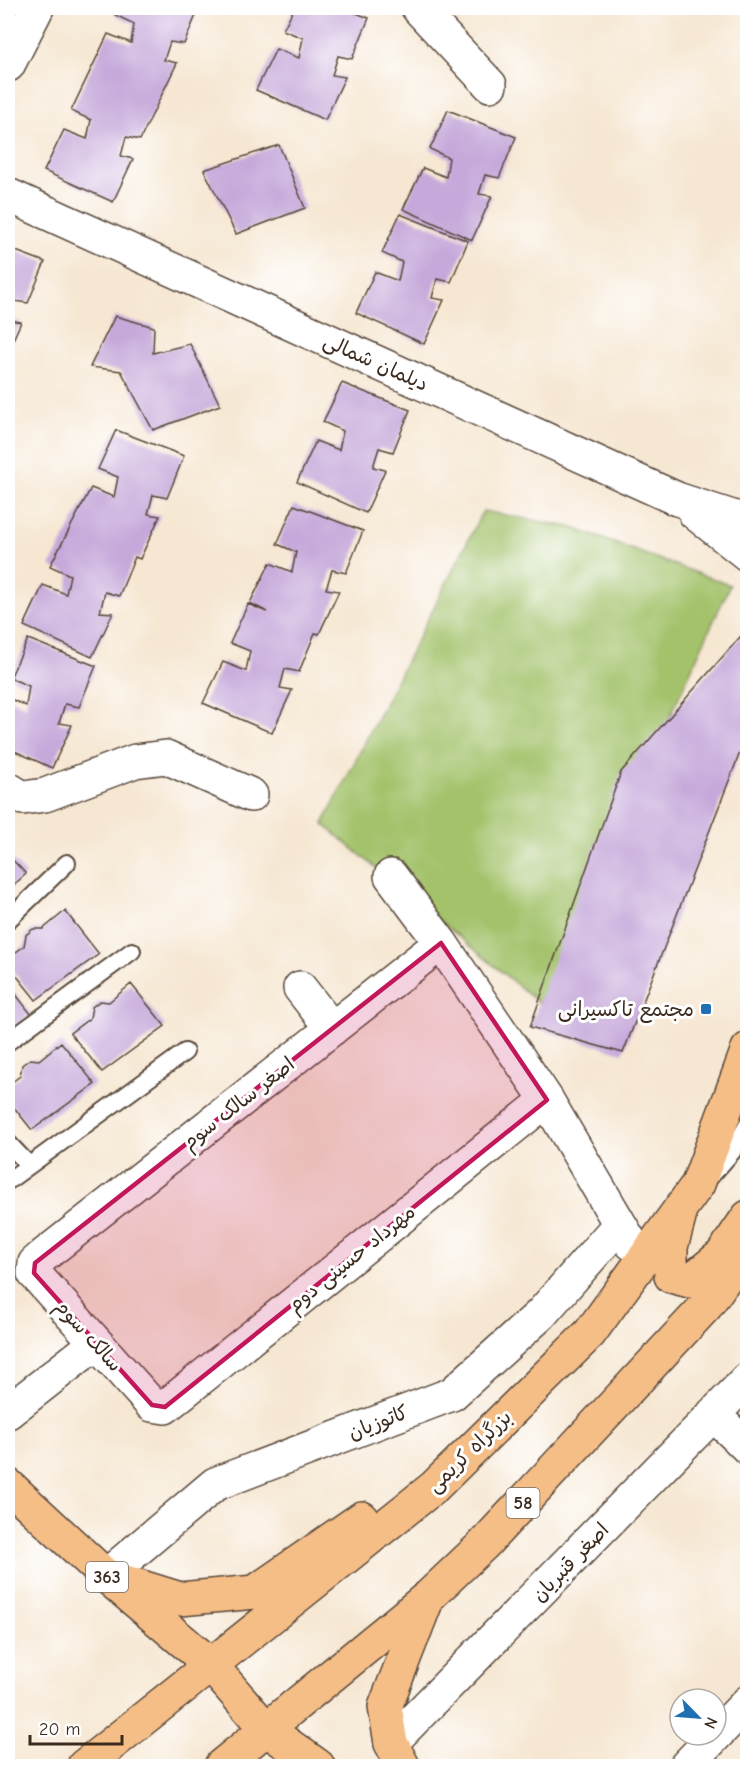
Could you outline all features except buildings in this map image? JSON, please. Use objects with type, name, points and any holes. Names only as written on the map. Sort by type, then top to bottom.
[{"type":"main road","name":"بزرگراه کریمی","points":[[84,1767],[434,1487],[590,1333],[698,1184],[747,1049]]},
{"type":"main road","points":[[681,1210],[671,1247],[671,1276],[690,1281],[722,1255],[747,1216]]},
{"type":"main road","name":"58","points":[[221,1767],[429,1596],[484,1544],[644,1376],[706,1306],[747,1246]]},
{"type":"main road","points":[[106,1576],[180,1599],[255,1592],[497,1425]]},
{"type":"main road","name":"363","points":[[8,1485],[106,1576],[210,1664]]},
{"type":"main road","points":[[397,1755],[385,1707],[429,1596]]},
{"type":"main road","points":[[210,1664],[266,1729],[295,1767]]},
{"type":"main road","points":[[266,1729],[318,1767]]},
{"type":"street","points":[[8,65],[37,8]]},
{"type":"street","points":[[418,8],[490,85]]},
{"type":"street","name":"دیلمان شمالی","points":[[8,195],[677,498],[747,522]]},
{"type":"street","points":[[677,498],[747,555]]},
{"type":"street","points":[[8,789],[23,798],[45,795],[135,761],[166,757],[251,795]]},
{"type":"street","points":[[391,876],[441,943],[547,1100],[643,1262]]},
{"type":"street","name":"اصغر سالک سوم","points":[[35,1263],[441,943]]},
{"type":"street","points":[[300,988],[332,1029]]},
{"type":"street","name":"مهرداد حسینی دوم","points":[[152,1405],[165,1407],[547,1100]]},
{"type":"street","name":"کاتوزیان","points":[[106,1576],[215,1484],[452,1394],[541,1314],[619,1225]]},
{"type":"street","name":"سالک سوم","points":[[35,1263],[34,1274],[152,1405]]},
{"type":"street","points":[[8,1412],[96,1343]]},
{"type":"street","name":"اصغر قنبریان","points":[[397,1755],[747,1379]]},
{"type":"street","points":[[713,1414],[747,1448]]},
{"type":"street","points":[[728,1722],[747,1702]]},
{"type":"street","points":[[686,1767],[705,1747]]},
{"type":"lane","points":[[8,920],[67,863]]},
{"type":"lane","points":[[8,1042],[132,951]]},
{"type":"lane","points":[[8,1181],[28,1164],[185,1052]]},
{"type":"lane","points":[[681,1210],[732,1152],[747,1124]]},
{"type":"lane","points":[[8,1143],[28,1164]]},
{"type":"highlighted area","points":[[441,943],[547,1100],[165,1407],[152,1405],[96,1343],[34,1273],[35,1263]]},
{"type":"green space","points":[[483,511],[570,527],[730,585],[539,1003],[323,824]]},
{"type":"place","name":"مجتمع تاکسیرانی","points":[[706,1009]]}]
